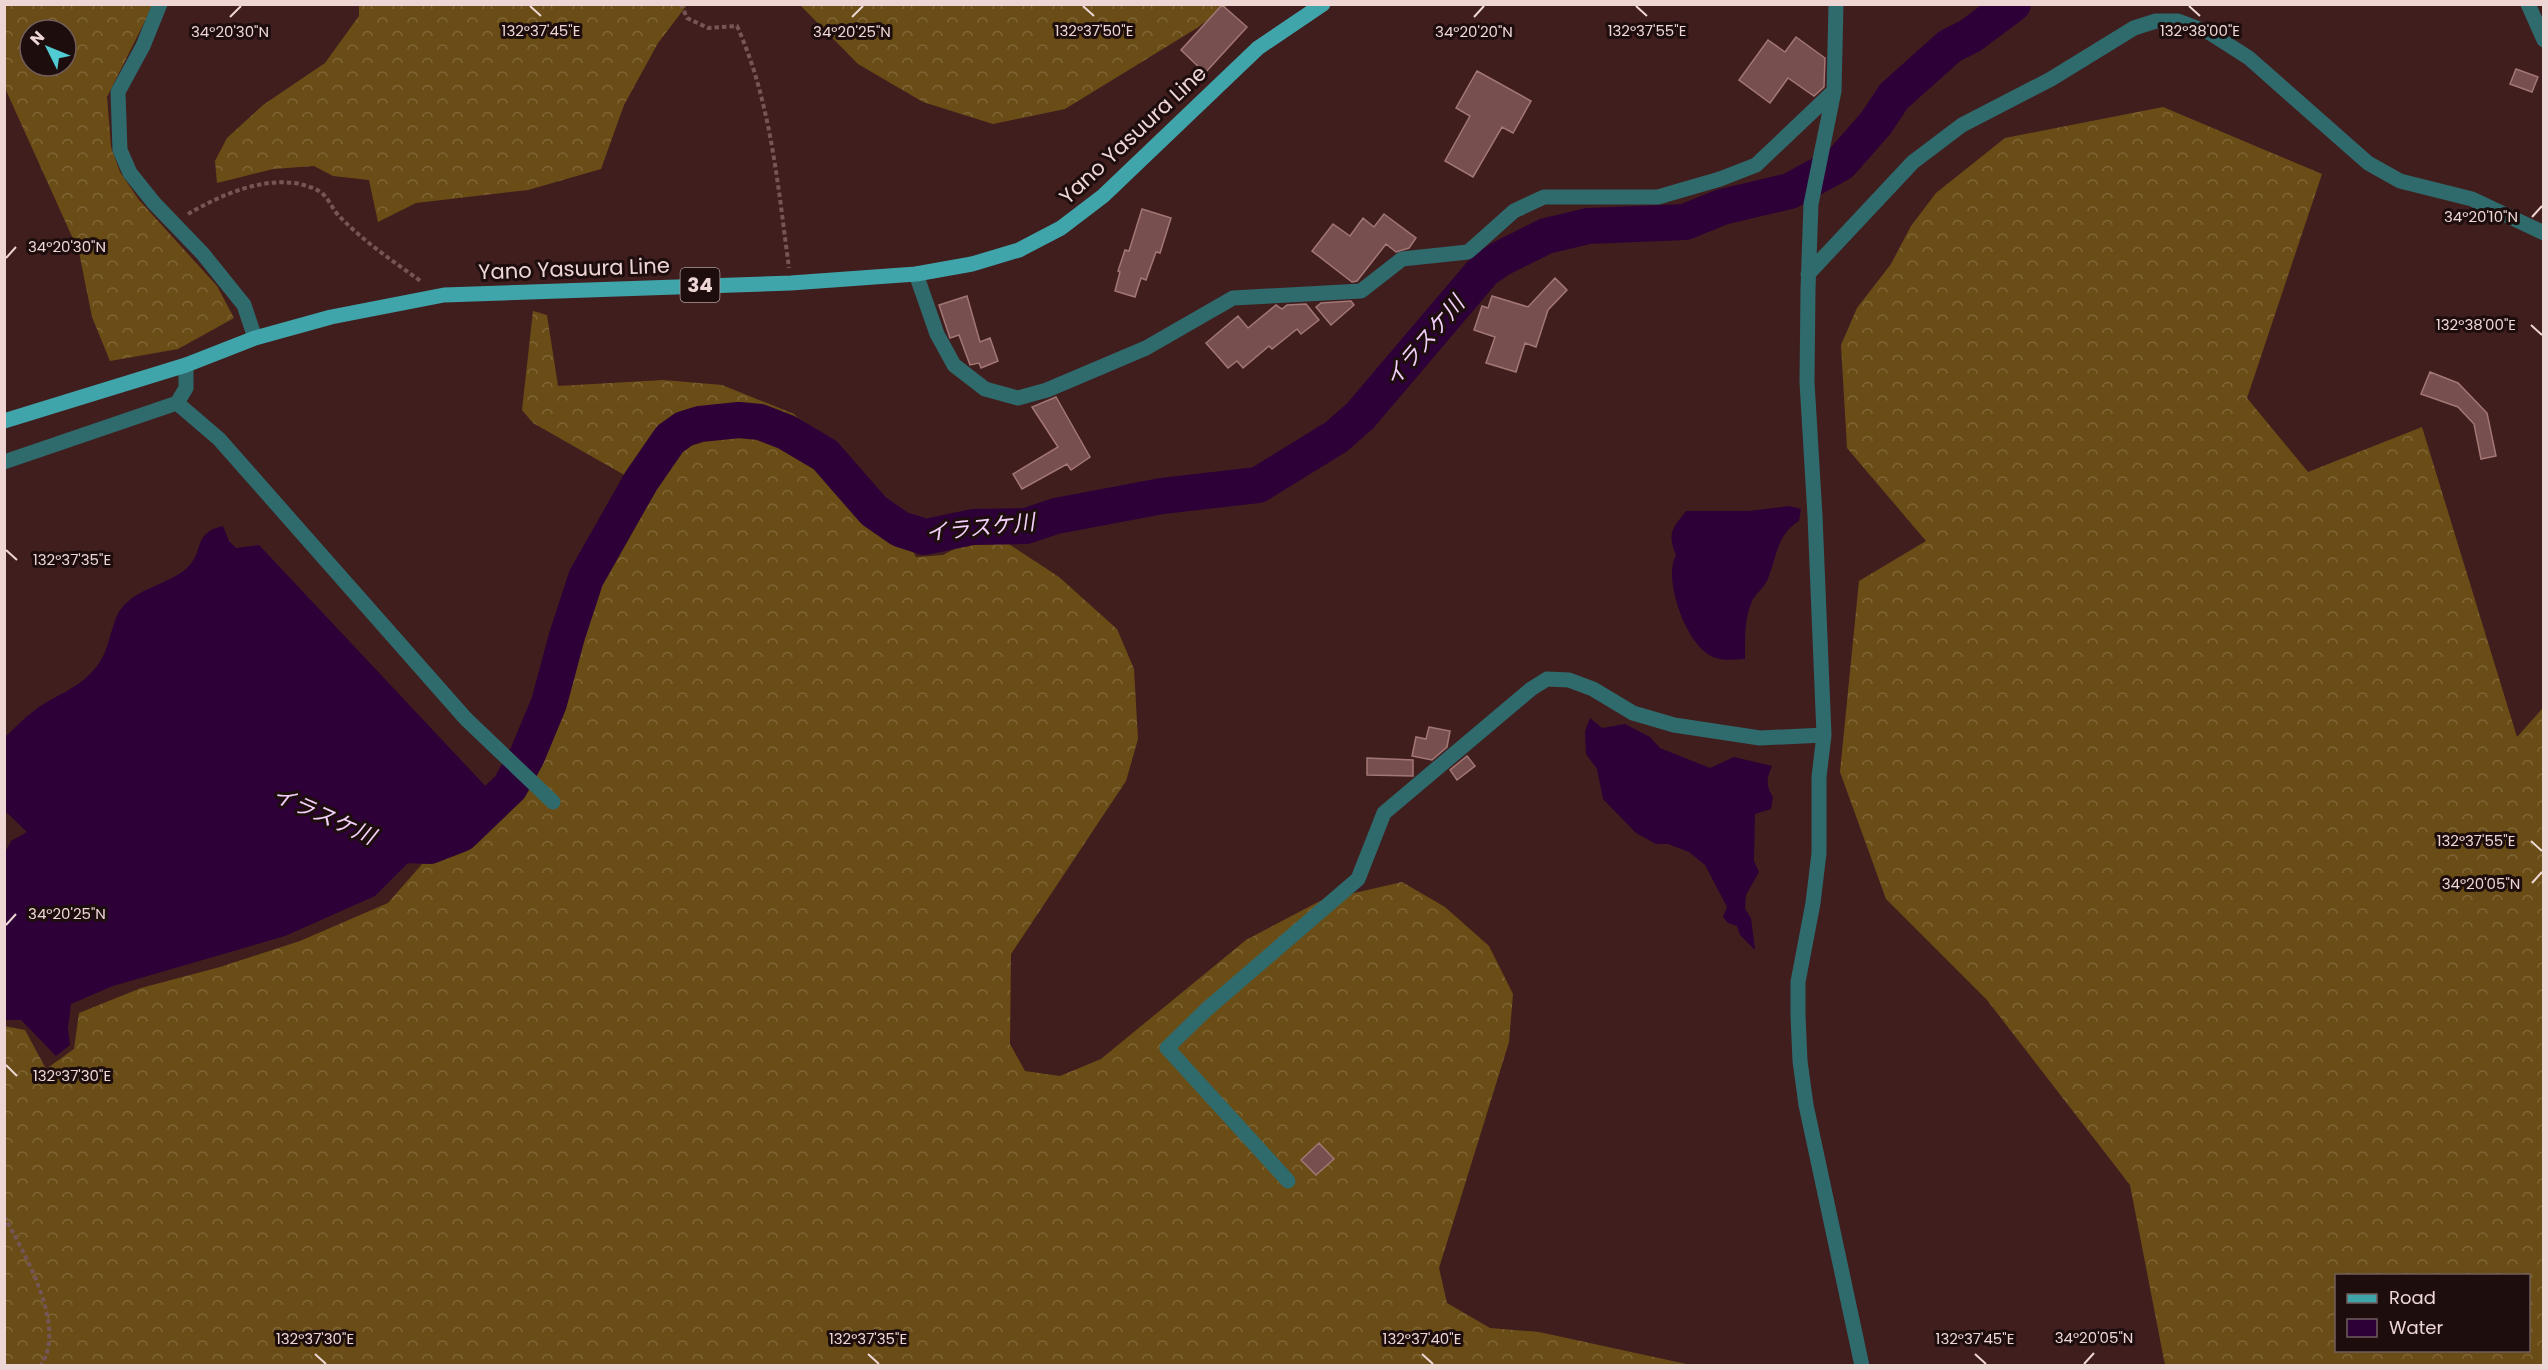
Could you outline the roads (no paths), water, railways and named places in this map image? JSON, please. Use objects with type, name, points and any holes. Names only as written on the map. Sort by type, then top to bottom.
[{"type":"main road","name":"Yano Yasuura Line","points":[[4,421],[186,364],[255,338],[331,316],[444,295],[791,284],[916,274],[972,264],[1019,250],[1061,228],[1103,196],[1258,48],[1323,4]]},
{"type":"street","points":[[160,4],[143,46],[118,92],[120,150],[130,173],[172,223],[203,254],[244,305],[255,338]]},
{"type":"street","points":[[1836,4],[1834,91],[1811,204],[1808,274],[1807,382],[1815,505],[1824,735],[1819,777],[1819,853],[1813,903],[1798,982],[1800,1061],[1827,1205],[1862,1365]]},
{"type":"street","points":[[2528,4],[2544,40]]},
{"type":"street","points":[[1808,274],[1912,162],[1962,125],[2051,79],[2134,28],[2156,21],[2178,21],[2210,33],[2249,58],[2368,163],[2400,181],[2472,199],[2542,228]]},
{"type":"street","points":[[916,274],[937,334],[954,365],[985,389],[1018,398],[1047,390],[1146,348],[1233,298],[1361,291],[1401,259],[1468,252],[1514,212],[1544,197],[1658,197],[1720,179],[1756,165],[1834,91]]},
{"type":"street","points":[[4,462],[177,403],[186,388],[186,364]]},
{"type":"street","points":[[177,403],[219,439],[466,718],[552,802]]},
{"type":"street","points":[[1288,1181],[1167,1048],[1207,1009],[1358,879],[1384,813],[1532,689],[1547,679],[1569,680],[1593,689],[1634,713],[1674,726],[1760,738],[1824,735]]},
{"type":"water","points":[[1789,506],[1801,509],[1799,521],[1781,540],[1767,581],[1750,606],[1746,629],[1745,659],[1724,660],[1710,655],[1697,644],[1690,633],[1674,592],[1672,578],[1676,555],[1672,532],[1674,527],[1686,511],[1749,511]]},
{"type":"water","points":[[223,526],[229,541],[236,548],[259,545],[491,792],[457,822],[435,836],[375,896],[285,936],[113,986],[71,1004],[68,1028],[70,1045],[56,1056],[21,1020],[5,1020],[5,852],[11,841],[27,832],[5,811],[5,737],[35,710],[88,676],[104,654],[121,609],[144,591],[187,568],[207,533]]},
{"type":"water","points":[[1590,718],[1602,728],[1625,724],[1650,737],[1660,748],[1710,768],[1734,757],[1772,766],[1768,782],[1773,797],[1771,809],[1755,814],[1754,861],[1759,872],[1746,895],[1745,909],[1751,918],[1755,950],[1740,935],[1737,926],[1728,923],[1723,917],[1727,907],[1705,865],[1689,852],[1668,844],[1656,844],[1636,833],[1603,799],[1597,769],[1586,754],[1585,731]]},
{"type":"waterway","name":"イラスケ川","points":[[378,840],[403,845],[430,846],[461,834],[510,787],[527,756],[549,703],[586,578],[641,481],[670,439],[684,429],[700,424],[739,420],[760,422],[786,432],[825,455],[874,511],[900,529],[925,537],[973,527],[1026,526],[1056,516],[1162,496],[1258,485],[1336,437],[1360,416],[1484,270],[1500,259],[1546,236],[1588,226],[1685,222],[1722,207],[1790,191],[1841,163],[1876,123],[1894,96],[1950,46],[1970,36],[2013,4]]}]
